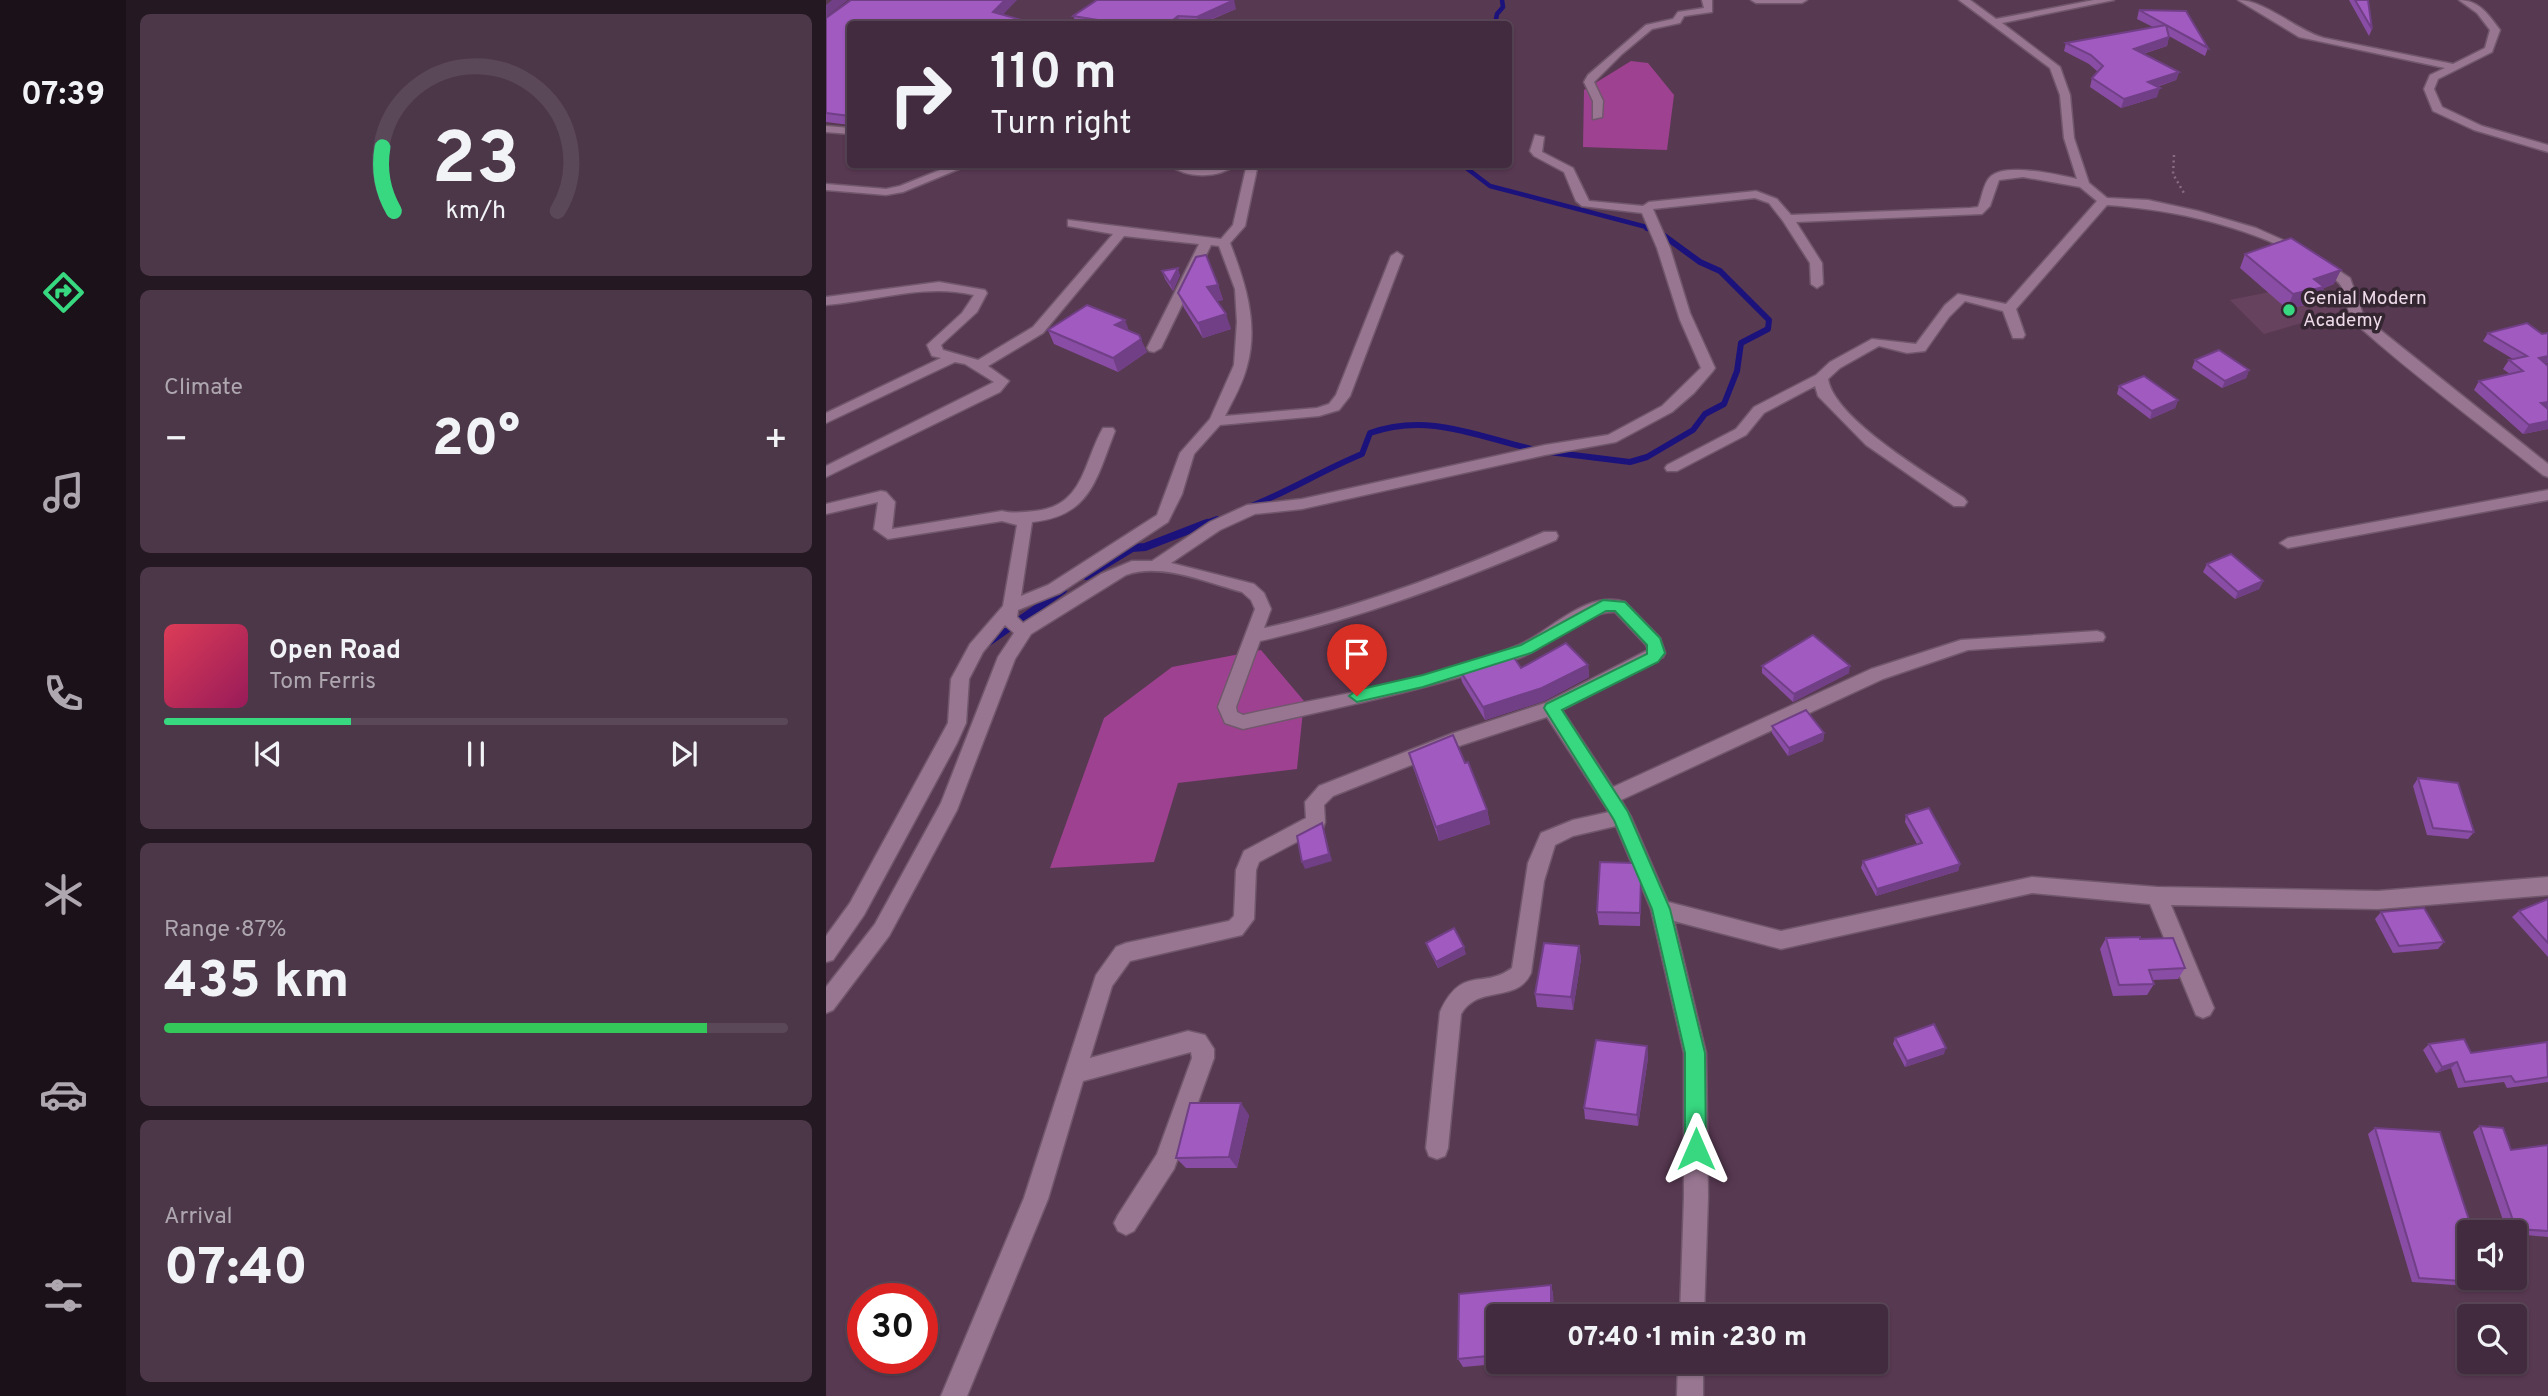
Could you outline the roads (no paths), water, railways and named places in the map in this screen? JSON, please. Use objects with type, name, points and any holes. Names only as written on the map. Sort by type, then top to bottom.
[{"type":"street","points":[[1597,117],[1598,101],[1589,82],[1595,72],[1612,60],[1640,32],[1655,24],[1677,21],[1681,13],[1709,10],[1707,0]]},
{"type":"street","points":[[1756,0],[1802,0]]},
{"type":"street","points":[[1964,0],[2055,67],[2066,95],[2069,138],[2084,184]]},
{"type":"street","points":[[1994,22],[2109,0]]},
{"type":"street","points":[[2243,0],[2302,34],[2322,41],[2450,66]]},
{"type":"street","points":[[2463,0],[2480,10],[2495,30],[2489,50],[2434,77],[2429,89],[2437,109],[2478,128],[2548,149]]},
{"type":"street","points":[[826,130],[847,131]]},
{"type":"street","points":[[1539,137],[1536,150],[1538,155],[1569,170],[1582,201],[1586,204],[1646,210],[1659,203],[1756,194],[1773,201],[1816,263],[1817,284]]},
{"type":"street","points":[[826,187],[886,192],[903,190],[956,168]]},
{"type":"street","points":[[1182,168],[1206,175],[1223,168]]},
{"type":"street","points":[[1224,243],[1239,226],[1252,168]]},
{"type":"street","points":[[1788,219],[1982,209],[1994,180],[2000,174],[2016,173],[2084,184],[2104,201],[2148,204],[2194,213],[2252,231],[2308,256],[2346,282],[2358,319],[2548,472]]},
{"type":"street","points":[[2009,309],[2104,201]]},
{"type":"street","points":[[1155,566],[1215,526],[1252,509],[1303,504],[1545,450],[1611,439],[1645,423],[1674,403],[1707,368],[1702,346],[1684,314],[1664,244],[1646,210]]},
{"type":"street","points":[[1072,223],[1121,232],[1224,243]]},
{"type":"street","points":[[980,365],[1038,330],[1121,232]]},
{"type":"street","points":[[1154,348],[1207,241]]},
{"type":"street","points":[[826,953],[858,909],[957,723],[960,680],[976,648],[1054,589],[1163,518],[1187,453],[1216,421],[1241,365],[1244,322],[1241,289],[1224,243]]},
{"type":"street","points":[[1216,421],[1319,412],[1334,407],[1343,396],[1397,256]]},
{"type":"street","points":[[826,301],[841,301],[922,285],[961,287],[981,293],[978,303],[966,318],[934,345],[937,352],[980,365],[1001,378],[1001,385],[826,472]]},
{"type":"street","points":[[1672,468],[1741,432],[1759,410],[1821,379],[1835,365],[1877,342],[1908,349],[1920,348],[1956,301],[1963,297],[2009,309]]},
{"type":"street","points":[[2009,309],[2018,335]]},
{"type":"street","points":[[826,419],[954,357]]},
{"type":"street","points":[[1821,379],[1823,393],[1871,442],[1959,502]]},
{"type":"street","points":[[1012,518],[1050,514],[1068,507],[1086,485],[1108,431]]},
{"type":"street","points":[[2288,543],[2548,495]]},
{"type":"street","points":[[826,509],[881,496],[887,502],[882,529],[888,534],[1002,516],[1025,522],[1015,621],[1007,657],[950,805],[882,930],[826,1003]]},
{"type":"street","points":[[1255,636],[1296,628],[1455,576],[1550,536]]},
{"type":"street","points":[[954,1396],[1036,1199],[1103,982],[1124,954],[1133,949],[1235,929],[1241,925],[1244,919],[1246,870],[1251,857],[1316,822],[1314,802],[1318,796],[1371,771],[1552,708],[1657,653],[1654,642],[1619,606],[1603,605],[1526,649],[1423,681],[1243,722],[1232,720],[1227,707],[1263,609],[1258,597],[1248,588],[1155,566],[1133,567],[1015,621]]},
{"type":"street","points":[[1610,797],[1877,674],[1967,644],[2097,637]]},
{"type":"street","points":[[1552,708],[1622,817],[1661,909],[1695,1053],[1696,1197],[1692,1304]]},
{"type":"street","points":[[1437,1148],[1451,1012],[1457,997],[1466,989],[1501,986],[1513,982],[1521,973],[1537,867],[1541,849],[1549,838],[1622,817]]},
{"type":"street","points":[[1661,909],[1781,940],[2032,884],[2157,896],[2378,900],[2548,886]]},
{"type":"street","points":[[2157,896],[2203,1008]]},
{"type":"street","points":[[1075,1073],[1188,1041],[1197,1042],[1203,1049],[1203,1058],[1166,1161],[1126,1223]]},
{"type":"street","points":[[1690,1374],[1690,1396]]},
{"type":"waterway","points":[[1496,21],[1503,7],[1502,0]]},
{"type":"waterway","points":[[1466,168],[1490,186],[1654,229]]},
{"type":"waterway","points":[[1549,452],[1630,462],[1647,457],[1693,430],[1705,414],[1724,404],[1737,371],[1741,343],[1768,329],[1769,320],[1720,271],[1700,262],[1656,230],[1647,228]]},
{"type":"waterway","points":[[1249,507],[1362,454],[1370,433],[1392,427],[1413,425],[1453,429],[1536,450]]},
{"type":"waterway","points":[[1203,524],[1217,519]]},
{"type":"waterway","points":[[1086,576],[1132,548],[1145,547],[1207,523]]},
{"type":"waterway","points":[[987,643],[1063,590]]},
{"type":"place","name":"Genial Modern Academy","points":[[2289,310]]}]
